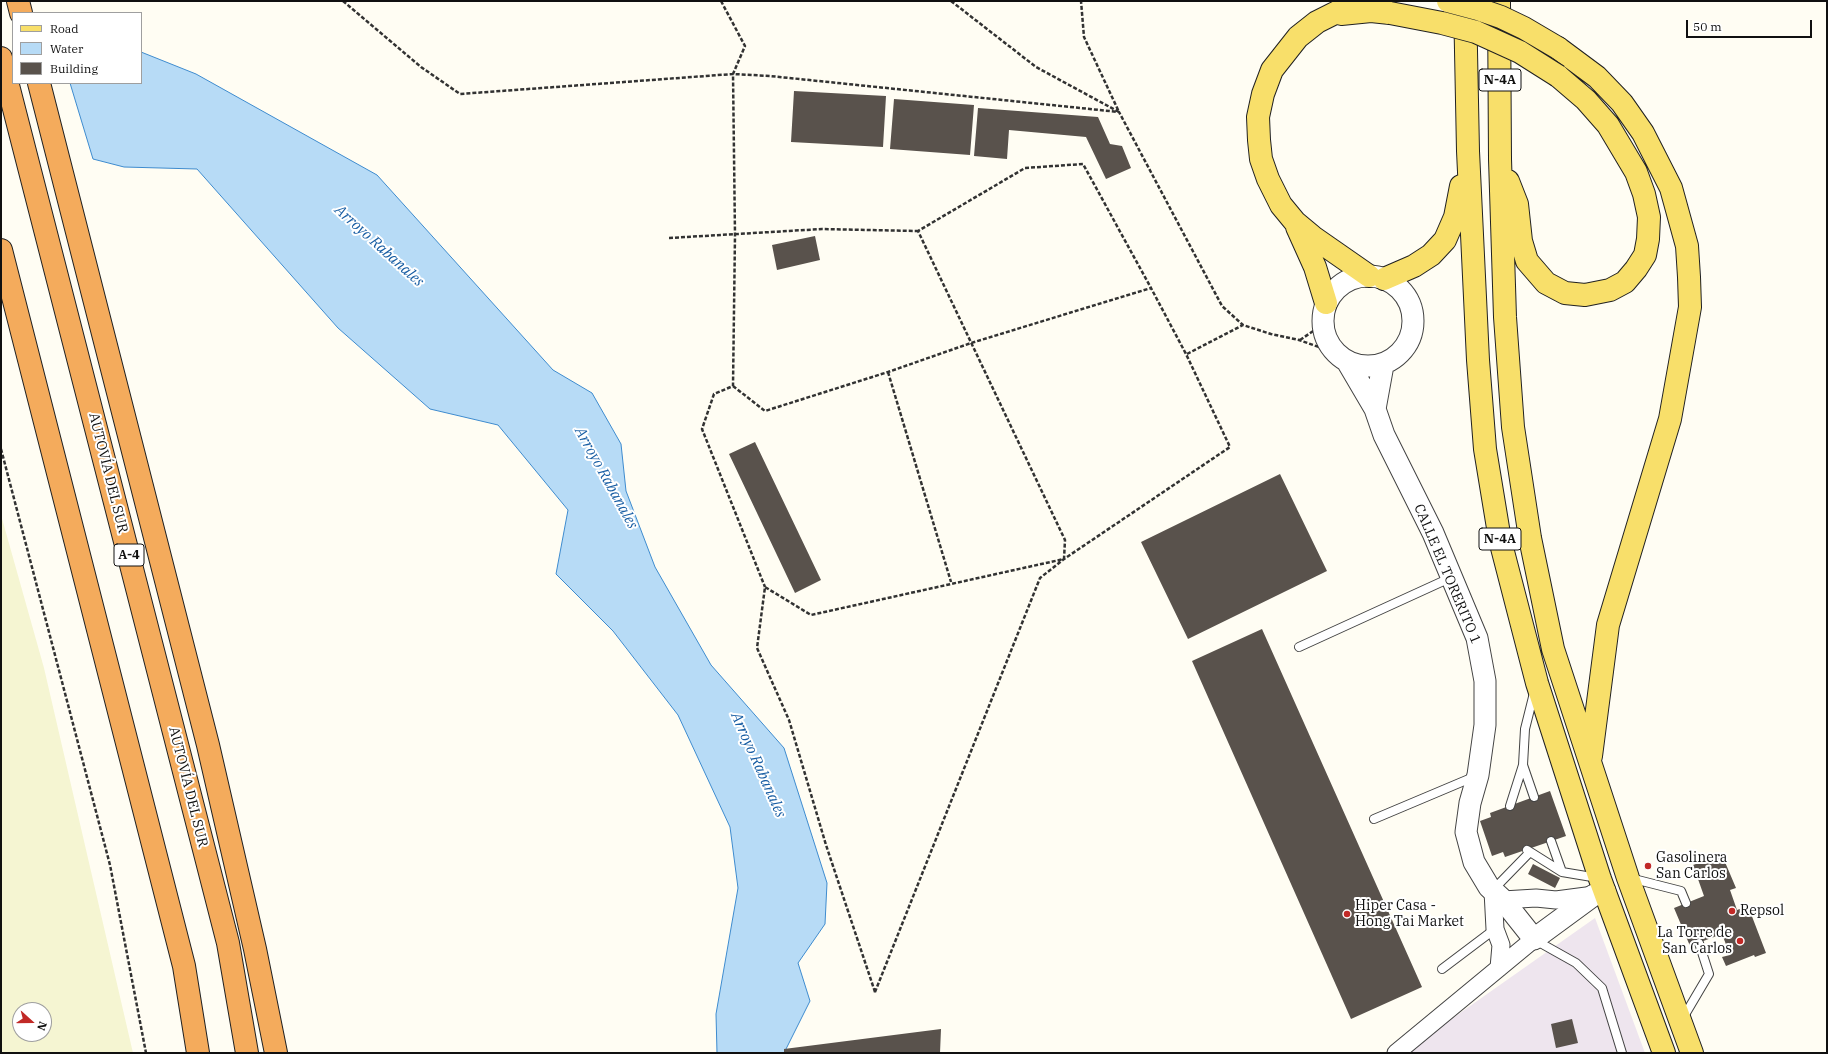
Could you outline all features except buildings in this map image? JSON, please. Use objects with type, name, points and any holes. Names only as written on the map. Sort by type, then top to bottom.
[{"type":"highway","points":[[18,1],[21,12]]},
{"type":"highway","points":[[23,1],[26,12]]},
{"type":"highway","name":"AUTOVÍA DEL SUR","points":[[1,58],[228,943],[247,1053]]},
{"type":"highway","points":[[38,84],[208,745],[255,949],[276,1053]]},
{"type":"highway","points":[[42,84],[86,271]]},
{"type":"highway","points":[[1,250],[184,966],[198,1053]]},
{"type":"main road","points":[[1358,1],[1324,18],[1298,38],[1272,70],[1263,94],[1258,117],[1260,153],[1268,179],[1281,204],[1295,222],[1313,237],[1376,277],[1414,266],[1431,255],[1445,240],[1455,217],[1468,151]]},
{"type":"main road","points":[[1448,1],[1501,17],[1524,28],[1558,48],[1597,77],[1622,103],[1643,133],[1671,188],[1687,246],[1690,277],[1690,307],[1670,419],[1608,625],[1590,763]]},
{"type":"main road","name":"N-4A","points":[[1465,1],[1468,151],[1473,269],[1485,449],[1500,540],[1537,683],[1600,888],[1664,1053]]},
{"type":"main road","name":"N-4A","points":[[1499,1],[1500,159],[1505,317],[1513,427],[1530,538],[1554,649],[1628,878],[1692,1053]]},
{"type":"main road","points":[[1324,18],[1351,12],[1371,11],[1442,23],[1482,34],[1520,52],[1558,76],[1586,100],[1608,126],[1636,172],[1644,194],[1649,217],[1648,239],[1645,255],[1625,282],[1610,290],[1585,295],[1565,293],[1546,283],[1527,261],[1521,241],[1517,204],[1500,159]]},
{"type":"main road","points":[[1295,222],[1315,267],[1326,303]]},
{"type":"street","points":[[1355,277],[1376,277],[1396,285],[1406,296],[1412,308],[1414,322],[1411,336],[1405,348],[1395,358],[1383,365],[1365,367],[1342,358],[1326,340],[1322,325],[1326,303],[1333,292],[1343,283],[1355,277]]},
{"type":"street","name":"CALLE EL TORERITO 1","points":[[1342,358],[1375,410],[1384,435],[1433,533],[1450,578],[1477,638],[1486,681],[1485,725],[1478,775],[1470,803],[1466,832],[1474,862],[1498,895],[1534,939]]},
{"type":"street","name":"CALLE EL TORERITO 1","points":[[1375,410],[1383,365]]},
{"type":"street","points":[[1499,968],[1502,945],[1495,929],[1498,895],[1556,900],[1600,888]]},
{"type":"street","points":[[1396,1053],[1534,939],[1600,888]]},
{"type":"lane","points":[[1299,647],[1450,578]]},
{"type":"lane","points":[[1510,806],[1522,765],[1525,729],[1537,683]]},
{"type":"lane","points":[[1522,765],[1534,797]]},
{"type":"lane","points":[[1374,819],[1478,775]]},
{"type":"lane","points":[[1551,841],[1562,872]]},
{"type":"lane","points":[[1498,895],[1528,851],[1562,872],[1600,888]]},
{"type":"lane","points":[[1628,878],[1681,891],[1686,903]]},
{"type":"lane","points":[[1442,969],[1495,929]]},
{"type":"lane","points":[[1534,939],[1576,963],[1602,988],[1622,1053]]},
{"type":"lane","points":[[1681,1022],[1709,974],[1700,943]]},
{"type":"path","points":[[343,1],[421,67],[460,94],[733,74],[770,76],[1119,112]]},
{"type":"path","points":[[721,1],[745,46],[733,74],[735,235],[733,386]]},
{"type":"path","points":[[951,1],[1036,67],[1119,112]]},
{"type":"path","points":[[1081,1],[1084,37],[1119,112],[1222,306],[1243,325],[1271,334],[1299,340],[1342,358]]},
{"type":"path","points":[[670,238],[822,229],[918,231],[1025,168],[1083,164],[1186,354],[1230,447],[1064,559],[1040,578],[874,992],[826,845],[789,720],[757,648],[765,587],[702,429],[714,394],[733,386]]},
{"type":"path","points":[[918,231],[1065,540],[1064,559]]},
{"type":"path","points":[[733,386],[765,411],[888,372],[971,343],[1150,288]]},
{"type":"path","points":[[1186,354],[1243,325]]},
{"type":"path","points":[[1299,340],[1322,325]]},
{"type":"path","points":[[888,372],[951,582]]},
{"type":"path","points":[[1,449],[110,865],[146,1053]]},
{"type":"path","points":[[765,587],[811,615],[951,582],[1064,559]]},
{"type":"shaded area","points":[[1595,918],[1645,1053],[1409,1053],[1443,1025]]},
{"type":"green space","points":[[1,515],[44,668],[133,1053],[1,1053]]},
{"type":"water","name":"Arroyo Rabanales","points":[[142,52],[196,74],[377,175],[553,370],[592,393],[621,444],[626,491],[655,567],[711,665],[784,748],[827,883],[825,924],[798,963],[810,1001],[784,1053],[717,1053],[716,1014],[738,888],[730,827],[678,715],[613,631],[556,574],[568,510],[498,425],[430,409],[338,328],[197,169],[124,167],[93,159],[70,84],[142,84]]},
{"type":"place","name":"Gasolinera San Carlos","points":[[1648,866]]},
{"type":"place","name":"Repsol","points":[[1732,911]]},
{"type":"place","name":"Hiper Casa - Hong Tai Market","points":[[1347,914]]},
{"type":"place","name":"La Torre de San Carlos","points":[[1740,941]]}]
